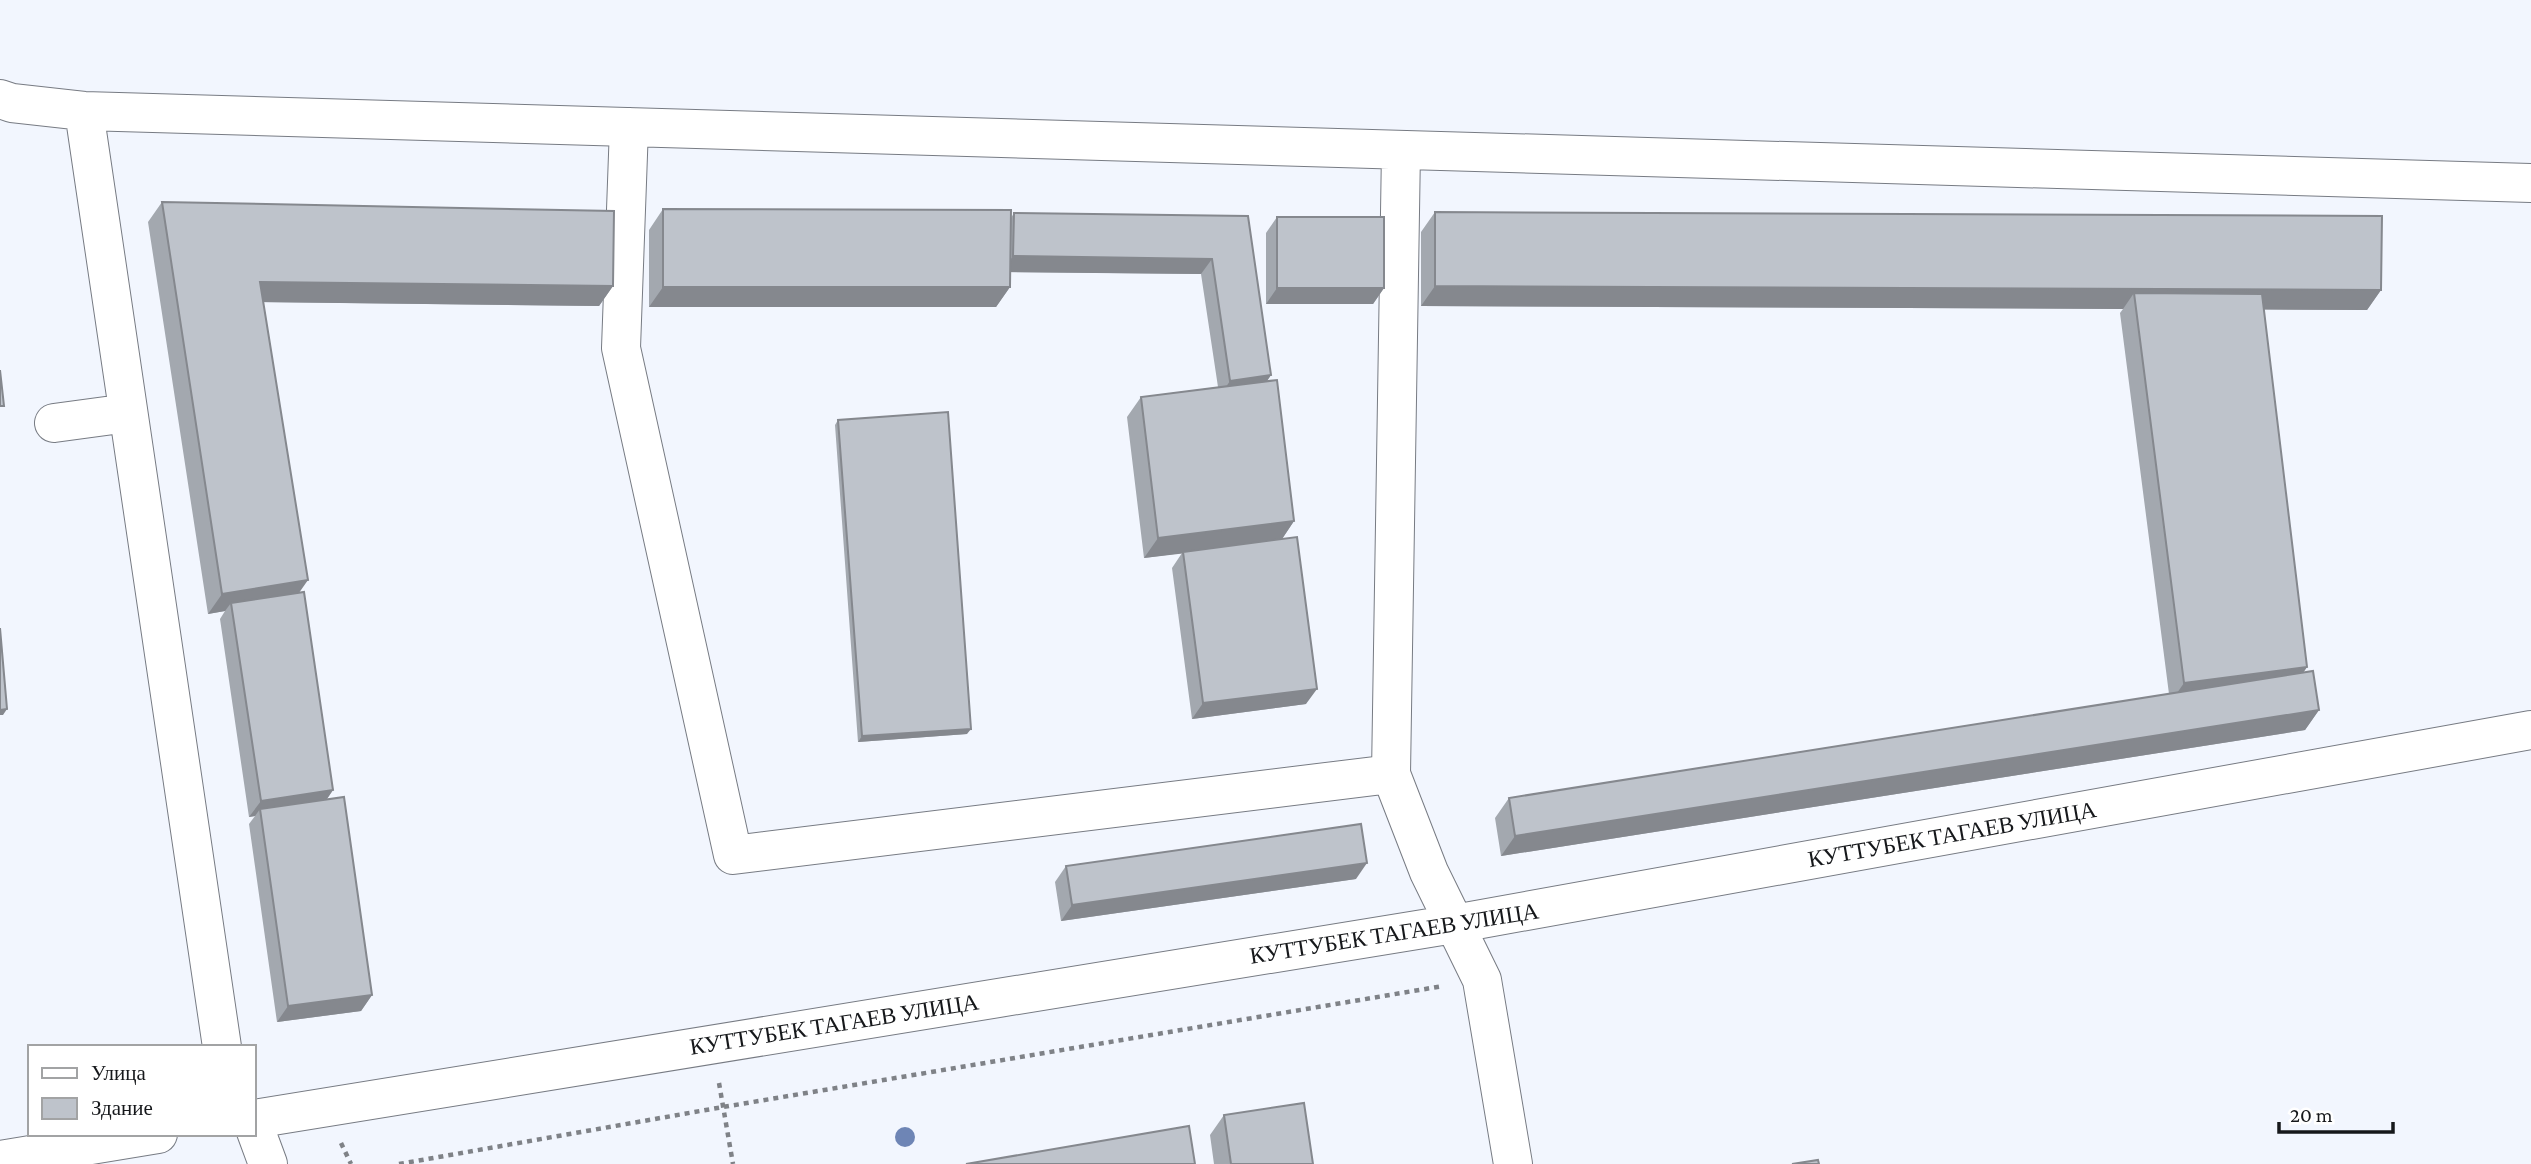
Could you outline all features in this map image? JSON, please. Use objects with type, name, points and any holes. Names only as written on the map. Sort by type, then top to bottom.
[{"type":"street","points":[[0,99],[12,103],[84,111],[2531,183]]},
{"type":"street","points":[[84,111],[222,1045]]},
{"type":"street","points":[[629,127],[621,348],[733,855],[1391,774]]},
{"type":"street","points":[[1401,150],[1391,774],[1429,873],[1482,980],[1513,1164]]},
{"type":"street","points":[[54,423],[128,413]]},
{"type":"street","name":"КУТТУБЕК ТАГАЕВ УЛИЦА","points":[[261,1120],[1454,924],[2531,730]]},
{"type":"street","points":[[261,1120],[268,1164]]},
{"type":"street","points":[[0,1160],[146,1136]]},
{"type":"path","points":[[399,1164],[1482,980]]},
{"type":"path","points":[[712,1044],[733,1164]]},
{"type":"building","points":[[162,202],[614,211],[613,286],[260,282],[308,580],[222,594]]},
{"type":"building","points":[[663,209],[1011,210],[1010,287],[663,287]]},
{"type":"building","points":[[1435,212],[2382,216],[2381,290],[1435,286]]},
{"type":"building","points":[[1014,213],[1248,216],[1271,375],[1230,381],[1212,259],[1013,256]]},
{"type":"building","points":[[1277,217],[1384,217],[1384,288],[1277,288]]},
{"type":"building","points":[[2134,293],[2262,294],[2307,667],[2184,683]]},
{"type":"building","points":[[0,370],[4,406],[0,406]]},
{"type":"building","points":[[1277,380],[1294,521],[1158,538],[1141,397]]},
{"type":"building","points":[[948,412],[971,729],[862,736],[838,420]]},
{"type":"building","points":[[1297,537],[1317,689],[1203,703],[1183,552]]},
{"type":"building","points":[[304,592],[333,790],[261,801],[231,603]]},
{"type":"building","points":[[0,628],[7,709],[0,710]]},
{"type":"building","points":[[2313,671],[2319,710],[1515,836],[1509,798]]},
{"type":"building","points":[[344,797],[372,995],[288,1006],[260,809]]},
{"type":"building","points":[[1361,824],[1367,863],[1072,905],[1066,866]]},
{"type":"building","points":[[1304,1103],[1313,1164],[1231,1164],[1224,1115]]},
{"type":"building","points":[[1189,1126],[1195,1164],[966,1164]]},
{"type":"building","points":[[1818,1160],[1819,1164],[1792,1164]]}]
